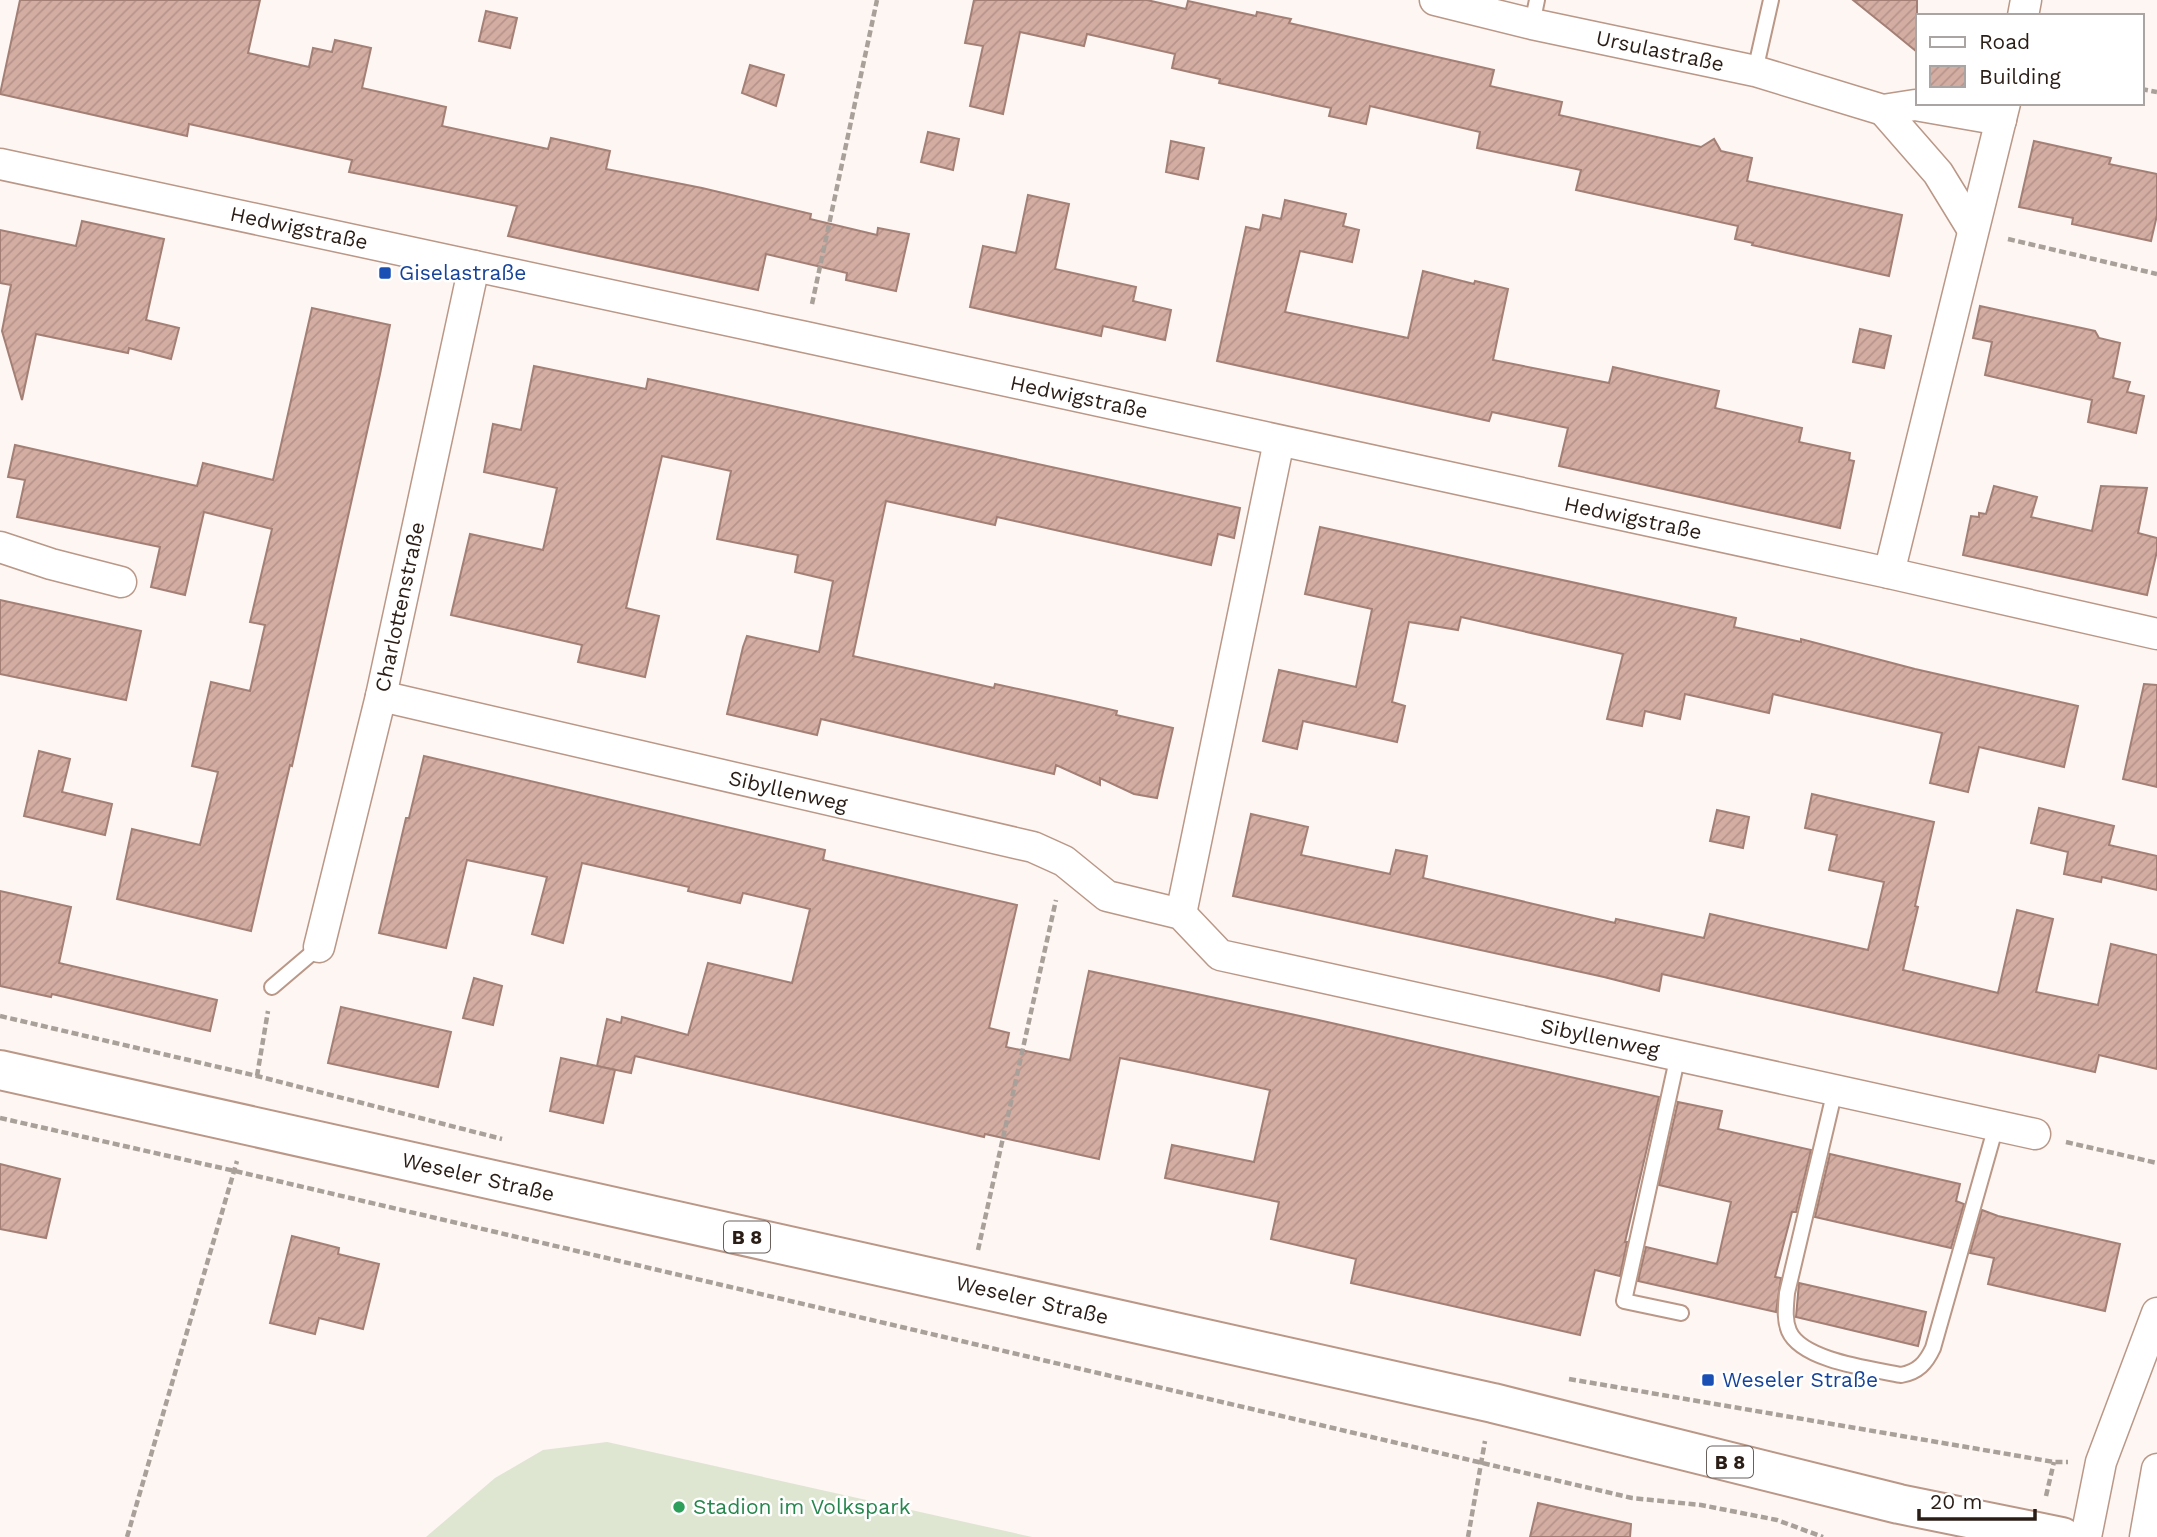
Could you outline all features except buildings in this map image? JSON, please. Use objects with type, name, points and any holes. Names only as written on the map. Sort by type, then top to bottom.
[{"type":"main road","name":"Weseler Straße","points":[[0,1070],[1493,1403],[1899,1504],[2062,1537]]},
{"type":"main road","points":[[1899,1504],[1940,1537]]},
{"type":"street","name":"Ursulastraße","points":[[1435,0],[1534,12],[1755,71],[1883,110],[1914,105],[2003,112],[1889,573]]},
{"type":"street","points":[[1883,110],[1938,173],[1973,230]]},
{"type":"street","name":"Hedwigstraße","points":[[0,164],[1889,573],[2157,634]]},
{"type":"street","name":"Charlottenstraße","points":[[320,947],[381,696],[474,265]]},
{"type":"street","points":[[1181,914],[1279,442]]},
{"type":"street","points":[[0,547],[51,564],[121,582]]},
{"type":"street","name":"Sibyllenweg","points":[[381,696],[1033,847],[1065,861],[1107,896],[1181,914],[1220,955],[2035,1134]]},
{"type":"street","points":[[2086,1537],[2101,1462],[2157,1313]]},
{"type":"street","points":[[2145,1537],[2157,1469]]},
{"type":"lane","points":[[1755,71],[1772,0]]},
{"type":"lane","points":[[272,987],[320,947]]},
{"type":"lane","points":[[1678,1055],[1624,1301],[1681,1313]]},
{"type":"lane","points":[[1835,1090],[1786,1305],[1790,1334],[1808,1350],[1827,1359],[1901,1375],[1912,1373],[1928,1359],[1996,1126]]},
{"type":"path","points":[[805,337],[877,0]]},
{"type":"path","points":[[1973,230],[2157,274]]},
{"type":"path","points":[[978,1251],[1065,861]]},
{"type":"path","points":[[257,1076],[272,987]]},
{"type":"path","points":[[0,1016],[257,1076],[507,1140]]},
{"type":"path","points":[[0,1118],[1632,1498],[1701,1504],[1777,1520],[1823,1537]]},
{"type":"path","points":[[127,1537],[246,1126]]},
{"type":"path","points":[[2035,1134],[2157,1163]]},
{"type":"path","points":[[1564,1378],[2054,1462],[2101,1462]]},
{"type":"path","points":[[1468,1537],[1493,1403]]},
{"type":"green space","name":"Stadion im Volkspark","points":[[607,1442],[1032,1537],[426,1537],[495,1478],[543,1450]]},
{"type":"place","name":"Giselastraße","points":[[385,273]]},
{"type":"place","name":"Weseler Straße","points":[[1708,1380]]},
{"type":"place","name":"Stadion im Volkspark","points":[[679,1507]]}]
